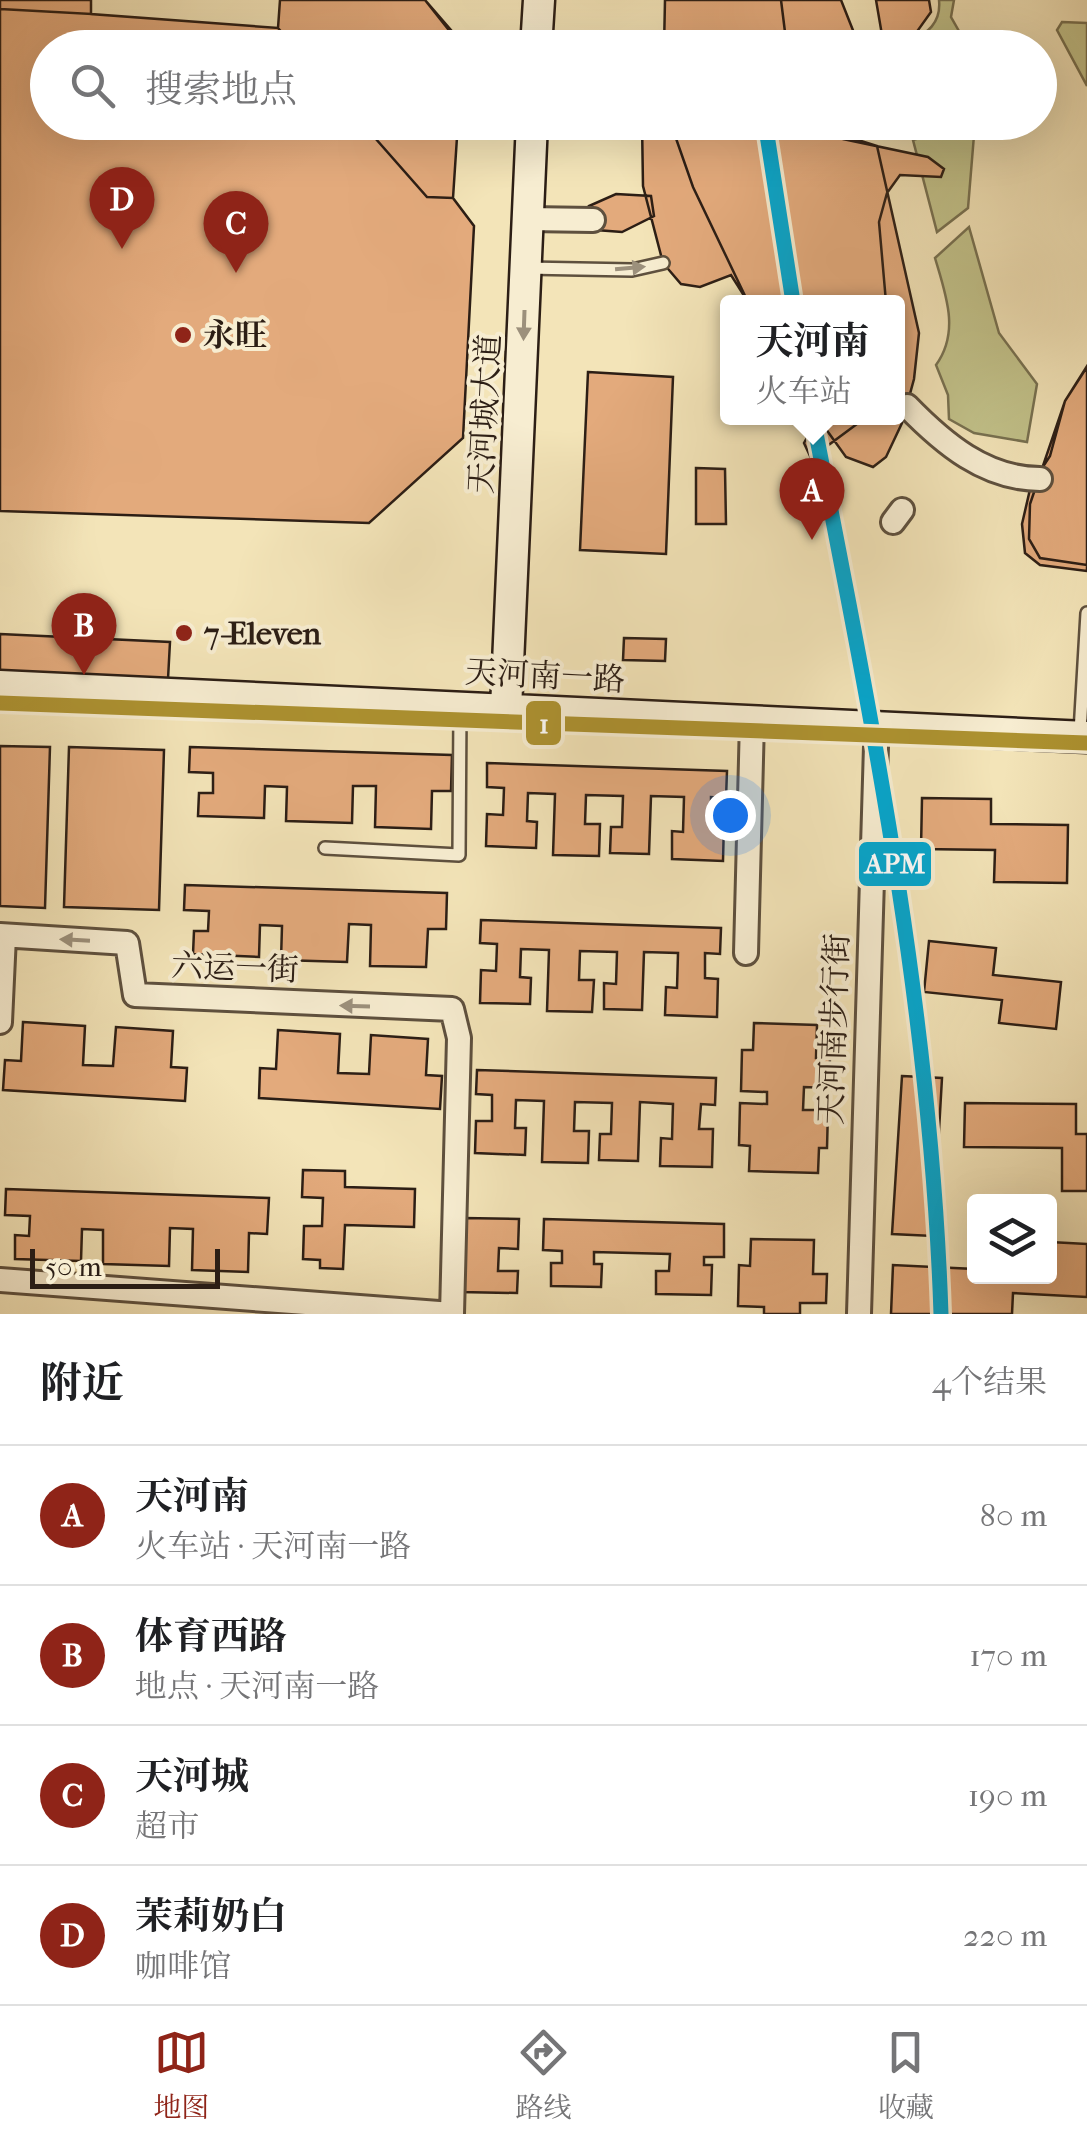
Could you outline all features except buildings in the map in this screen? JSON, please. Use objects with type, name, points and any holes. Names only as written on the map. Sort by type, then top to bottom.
[{"type":"street","points":[[537,30],[538,0]]},
{"type":"street","name":"天河城大道","points":[[506,709],[531,140]]},
{"type":"street","points":[[528,218],[593,220]]},
{"type":"street","points":[[907,406],[958,452],[1021,479],[1040,479]]},
{"type":"street","name":"天河南一路","points":[[0,686],[1084,737]]},
{"type":"street","points":[[746,953],[752,721]]},
{"type":"street","name":"天河南步行街","points":[[860,1314],[876,746]]},
{"type":"street","points":[[0,1022],[2,935]]},
{"type":"street","name":"六运一街","points":[[2,935],[127,943],[135,995],[452,1010],[459,1038],[452,1314]]},
{"type":"street","points":[[0,1280],[452,1314]]},
{"type":"lane","points":[[526,268],[632,270],[663,263]]},
{"type":"lane","points":[[1084,737],[1087,613]]},
{"type":"lane","points":[[325,848],[459,855],[460,707]]},
{"type":"green space","points":[[939,0],[954,0],[951,17],[958,30],[928,30],[939,10]]},
{"type":"green space","points":[[1062,22],[1087,23],[1087,86],[1057,30]]},
{"type":"green space","points":[[913,140],[974,140],[968,208],[937,232]]},
{"type":"green space","points":[[969,227],[999,333],[1037,384],[1027,442],[974,433],[949,419],[948,395],[936,365],[948,340],[949,313],[935,258]]},
{"type":"transit line","name":"APM","points":[[768,140],[792,295]]},
{"type":"transit line","name":"APM","points":[[814,425],[876,752],[911,975],[935,1200],[941,1314]]},
{"type":"transit line","name":"1","points":[[0,703],[1087,743]]},
{"type":"place","name":"茉莉奶白","points":[[122,249]]},
{"type":"place","name":"天河城","points":[[236,273]]},
{"type":"place","name":"永旺","points":[[183,335]]},
{"type":"place","name":"天河南","points":[[812,540]]},
{"type":"place","name":"7-Eleven","points":[[184,633]]},
{"type":"place","name":"体育西路","points":[[84,675]]}]
